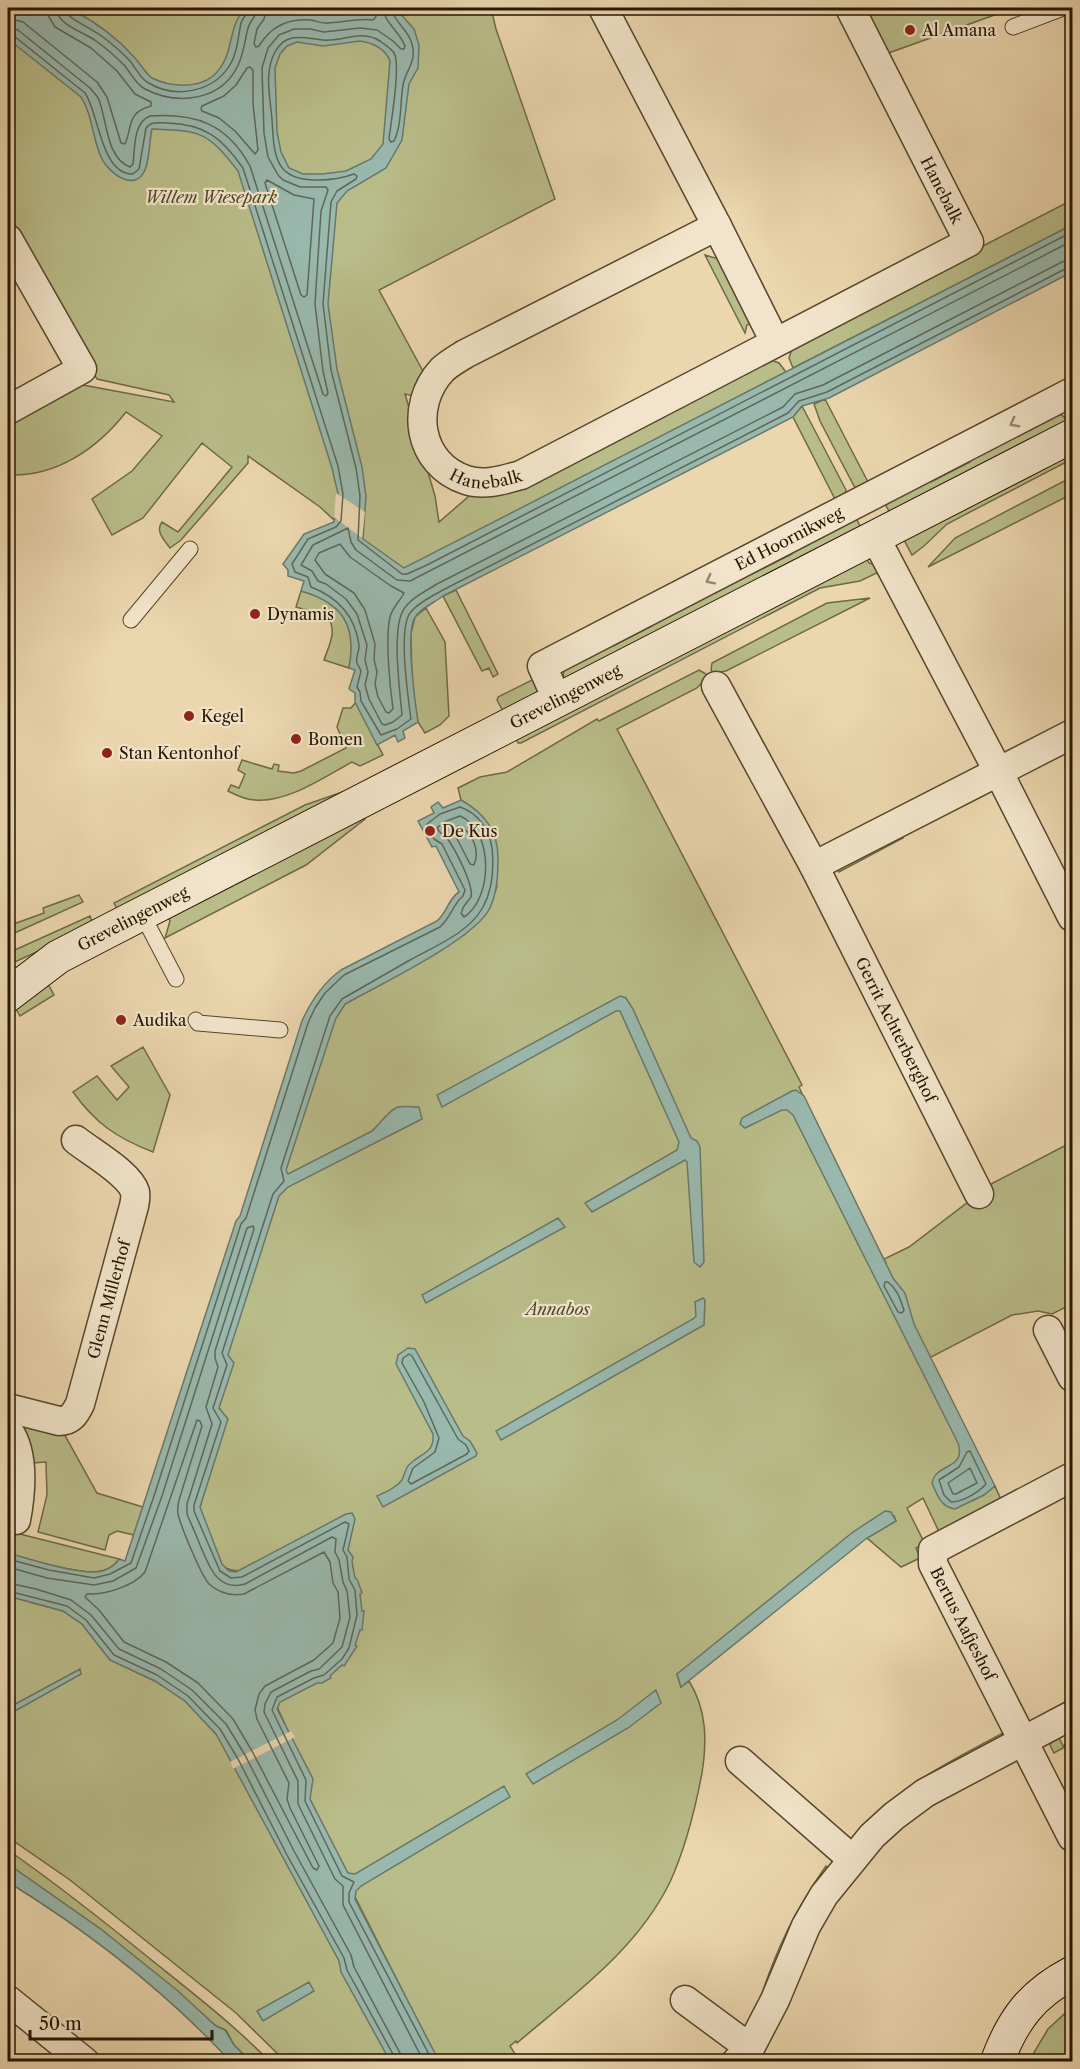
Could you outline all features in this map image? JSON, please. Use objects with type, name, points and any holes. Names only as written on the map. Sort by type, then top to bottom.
[{"type":"street","points":[[603,8],[775,342]]},
{"type":"street","name":"Hanebalk","points":[[717,226],[465,354],[443,369],[431,384],[422,405],[422,431],[430,452],[445,470],[467,480],[487,483],[521,475],[969,242],[850,8]]},
{"type":"street","points":[[8,239],[82,369],[8,410]]},
{"type":"street","name":"Ed Hoornikweg","points":[[557,699],[542,666],[1070,399]]},
{"type":"street","name":"Grevelingenweg","points":[[8,974],[58,957],[1072,436]]},
{"type":"street","points":[[875,537],[1072,917]]},
{"type":"street","name":"Gerrit Achterberghof","points":[[716,686],[814,866],[979,1194]]},
{"type":"street","points":[[814,866],[1072,734]]},
{"type":"street","name":"Grevelingenweg","points":[[8,995],[58,957]]},
{"type":"street","name":"Glenn Millerhof","points":[[8,1408],[59,1421],[66,1421],[73,1416],[80,1404],[134,1206],[136,1197],[132,1185],[124,1176],[76,1140]]},
{"type":"street","points":[[1048,1330],[1072,1377]]},
{"type":"street","points":[[8,1430],[20,1466],[21,1494],[16,1520]]},
{"type":"street","name":"Bertus Aafjeshof","points":[[1072,1477],[933,1550],[933,1564],[1072,1836]]},
{"type":"street","points":[[685,2000],[743,2055],[775,2000],[806,1926],[824,1895],[872,1836],[925,1793],[1072,1715]]},
{"type":"street","points":[[740,1761],[852,1859]]},
{"type":"street","points":[[997,2061],[1009,2033],[1025,2008],[1047,1987],[1072,1973]]},
{"type":"street","points":[[8,2000],[85,2061]]},
{"type":"lane","points":[[1013,27],[1063,8]]},
{"type":"lane","points":[[131,620],[190,549]]},
{"type":"lane","points":[[142,914],[176,979]]},
{"type":"lane","points":[[196,1020],[198,1023],[280,1030]]},
{"type":"green space","name":"Willem Wiesepark","points":[[8,8],[491,8],[496,29],[555,199],[379,290],[425,375],[414,396],[405,394],[435,496],[439,522],[475,491],[771,360],[779,363],[786,372],[444,549],[415,595],[320,507],[248,456],[248,463],[181,540],[170,548],[159,529],[162,522],[178,532],[232,467],[202,443],[143,518],[112,535],[92,499],[132,471],[162,436],[126,412],[102,438],[74,458],[43,471],[8,475],[8,419],[78,377],[83,385],[174,402],[169,395],[97,379],[8,224]]},
{"type":"green space","name":"Al Amana","points":[[858,8],[1014,8],[883,55]]},
{"type":"green space","points":[[1072,200],[1072,225],[793,368],[789,358],[792,349]]},
{"type":"green space","points":[[705,255],[715,258],[721,255],[756,321],[747,325],[745,333]]},
{"type":"green space","points":[[825,399],[869,484],[856,488],[854,486],[820,421],[814,404]]},
{"type":"green space","points":[[802,406],[846,490],[845,496],[836,501],[793,417]]},
{"type":"green space","points":[[1058,413],[1072,422],[891,515],[883,500],[923,479],[931,482],[970,462],[973,453]]},
{"type":"green space","points":[[1072,451],[1072,459],[947,524],[912,555],[903,538]]},
{"type":"green space","points":[[1072,477],[1072,494],[928,567],[955,538]]},
{"type":"green space","points":[[854,514],[862,530],[563,681],[564,668],[604,643],[613,646],[652,626],[655,617],[746,570],[754,573],[792,554],[795,545]]},
{"type":"green space","points":[[866,557],[869,563],[883,570],[860,581],[820,588],[518,743],[516,738]]},
{"type":"green space","points":[[456,590],[498,674],[493,677],[489,668],[482,671],[443,596]]},
{"type":"green space","points":[[301,591],[327,602],[344,618],[351,640],[349,668],[324,660],[332,638],[332,627],[327,616],[296,607]]},
{"type":"green space","points":[[870,598],[726,671],[713,673],[711,670],[712,663],[827,603]]},
{"type":"green space","points":[[426,608],[445,642],[449,716],[440,725],[425,733],[418,722],[412,689],[411,633],[415,617]]},
{"type":"green space","name":"Annabos","points":[[699,670],[707,677],[697,688],[617,729],[802,1085],[799,1087],[803,1096],[804,1113],[886,1263],[884,1259],[909,1247],[993,1183],[1072,1142],[1072,1304],[1052,1314],[1038,1311],[1012,1315],[929,1358],[976,1466],[974,1500],[995,1486],[1003,1504],[941,1536],[923,1498],[907,1508],[925,1544],[916,1548],[920,1558],[901,1567],[867,1538],[896,1521],[894,1516],[677,1674],[681,1687],[689,1681],[699,1703],[705,1737],[704,1761],[685,1842],[676,1869],[656,1906],[640,1929],[602,1970],[517,2043],[516,2041],[510,2046],[520,2062],[511,2061],[505,2054],[493,2061],[438,2061],[304,1796],[310,1780],[275,1702],[269,1556],[238,1571],[215,1563],[200,1508],[223,1414],[219,1408],[216,1373],[329,1020],[338,1015],[345,1004],[464,935],[489,909],[497,886],[466,803],[461,800],[458,788],[480,777],[507,772],[597,719],[599,721]]},
{"type":"green space","points":[[538,677],[547,693],[504,713],[497,700],[498,697]]},
{"type":"green space","points":[[356,702],[383,755],[360,766],[352,762],[305,788],[280,797],[251,800],[228,791],[231,785],[239,788],[245,774],[238,770],[242,760],[272,769],[274,764],[279,765],[278,771],[294,773],[346,748],[337,727],[343,708],[351,708]]},
{"type":"green space","points":[[351,789],[119,913],[114,903],[305,805]]},
{"type":"green space","points":[[363,816],[365,819],[306,865],[165,938],[170,921],[168,916]]},
{"type":"green space","points":[[900,833],[903,838],[839,872],[836,866]]},
{"type":"green space","points":[[79,895],[83,902],[8,936],[10,931],[8,926],[44,913],[43,908]]},
{"type":"green space","points":[[90,916],[94,926],[8,965],[8,953]]},
{"type":"green space","points":[[47,982],[54,995],[20,1016],[12,1002]]},
{"type":"green space","points":[[143,1047],[170,1095],[153,1152],[108,1129],[90,1113],[73,1092],[97,1076],[117,1100],[129,1087],[111,1066]]},
{"type":"green space","points":[[17,1425],[63,1432],[97,1493],[143,1507],[134,1535],[117,1531],[109,1535],[105,1550],[38,1532],[47,1495],[46,1462],[32,1463]]},
{"type":"green space","points":[[8,1531],[119,1559],[112,1567],[98,1572],[51,1565],[8,1553]]},
{"type":"green space","points":[[8,1596],[63,1611],[82,1624],[110,1660],[155,1681],[185,1701],[216,1734],[261,1793],[399,2061],[285,2061],[236,2013],[70,1880],[8,1837]]},
{"type":"green space","points":[[1056,1732],[1063,1746],[1072,1741],[1072,1743],[1054,1753],[1049,1743]]},
{"type":"green space","points":[[1003,1733],[1000,1743],[861,1828],[892,1799],[946,1764]]},
{"type":"green space","points":[[8,1850],[82,1904],[184,1986],[228,2022],[269,2061],[250,2061],[234,2045],[226,2030],[216,2026],[102,1930],[8,1864]]},
{"type":"green space","points":[[826,1866],[831,1870],[760,1999],[788,1930]]},
{"type":"green space","points":[[1072,2007],[1072,2061],[1029,2061],[1048,2029]]},
{"type":"water","points":[[8,8],[68,9],[92,21],[114,38],[128,50],[152,78],[175,85],[191,85],[207,80],[220,68],[236,23],[246,8],[395,8],[414,29],[419,45],[418,68],[409,84],[402,140],[386,168],[347,191],[337,203],[328,304],[337,369],[362,467],[366,496],[363,539],[404,568],[1072,225],[1072,272],[829,398],[802,406],[793,417],[427,606],[414,619],[411,639],[418,722],[403,731],[405,738],[398,742],[395,735],[377,745],[355,702],[355,693],[349,689],[355,670],[349,668],[351,640],[344,618],[327,602],[301,591],[304,581],[288,576],[288,570],[283,564],[304,534],[334,522],[338,494],[332,468],[238,171],[218,148],[202,136],[182,131],[152,129],[148,160],[141,177],[129,180],[116,175],[102,159],[88,111],[81,97],[8,39]],"holes":[[[360,41],[382,49],[390,61],[383,144],[371,159],[346,171],[303,174],[289,168],[281,152],[277,132],[275,68],[280,54],[287,46],[297,42],[323,46]]]},
{"type":"water","points":[[461,800],[483,817],[495,839],[498,858],[497,878],[490,908],[481,921],[446,947],[402,974],[345,1004],[336,1018],[286,1170],[288,1174],[372,1131],[395,1108],[419,1107],[422,1119],[288,1187],[279,1196],[228,1355],[234,1363],[219,1408],[228,1419],[200,1507],[222,1564],[229,1571],[236,1572],[346,1514],[352,1513],[355,1519],[348,1550],[353,1557],[355,1578],[362,1593],[360,1594],[362,1611],[364,1611],[362,1630],[360,1630],[355,1645],[357,1646],[344,1666],[342,1665],[330,1676],[331,1678],[280,1702],[277,1709],[313,1779],[310,1799],[348,1873],[355,1874],[504,1786],[510,1797],[356,1891],[355,1899],[439,2061],[390,2061],[341,1972],[339,1961],[216,1734],[185,1701],[155,1681],[110,1660],[82,1624],[63,1611],[8,1596],[8,1553],[51,1565],[95,1572],[112,1567],[119,1559],[125,1561],[236,1221],[240,1216],[302,1021],[318,993],[341,970],[437,921],[444,913],[452,898],[459,892],[436,846],[432,847],[418,821],[434,813],[431,807],[438,802],[443,808]]},
{"type":"water","points":[[620,996],[626,998],[633,1009],[691,1138],[697,1141],[700,1147],[704,1262],[700,1267],[694,1262],[687,1162],[685,1160],[592,1212],[585,1203],[677,1150],[679,1142],[620,1011],[616,1011],[442,1107],[437,1095]]},
{"type":"water","points":[[796,1090],[804,1096],[893,1278],[905,1293],[914,1324],[995,1486],[984,1495],[955,1509],[943,1503],[932,1483],[939,1472],[958,1458],[960,1452],[958,1443],[793,1115],[787,1110],[782,1110],[745,1128],[740,1124],[742,1118]]},
{"type":"water","points":[[558,1218],[565,1227],[426,1303],[422,1295]]},
{"type":"water","points":[[703,1298],[705,1300],[704,1325],[501,1440],[496,1431],[693,1319],[696,1316],[695,1302]]},
{"type":"water","points":[[408,1348],[415,1349],[463,1436],[470,1441],[477,1453],[476,1456],[383,1507],[377,1496],[400,1483],[407,1466],[427,1452],[433,1440],[433,1434],[396,1364],[398,1355]]},
{"type":"water","points":[[885,1511],[891,1512],[896,1521],[867,1538],[681,1687],[677,1674],[853,1532]]},
{"type":"water","points":[[80,1669],[81,1674],[8,1715],[8,1708]]},
{"type":"water","points":[[656,1690],[661,1703],[628,1728],[533,1784],[526,1774],[617,1720]]},
{"type":"water","points":[[8,1864],[102,1930],[178,1991],[216,2026],[225,2030],[234,2045],[250,2061],[230,2061],[205,2035],[125,1964],[68,1921],[8,1882]]},
{"type":"water","points":[[309,1982],[314,1991],[263,2021],[257,2011]]},
{"type":"pier","points":[[336,493],[365,512],[362,538],[334,517]]},
{"type":"pier","points":[[291,1731],[295,1737],[233,1769],[230,1762]]},
{"type":"place","name":"Al Amana","points":[[910,30]]},
{"type":"place","name":"Dynamis","points":[[255,614]]},
{"type":"place","name":"Kegel","points":[[189,716]]},
{"type":"place","name":"Bomen","points":[[296,739]]},
{"type":"place","name":"Stan Kentonhof","points":[[107,753]]},
{"type":"place","name":"De Kus","points":[[430,831]]},
{"type":"place","name":"Audika","points":[[121,1020]]}]
